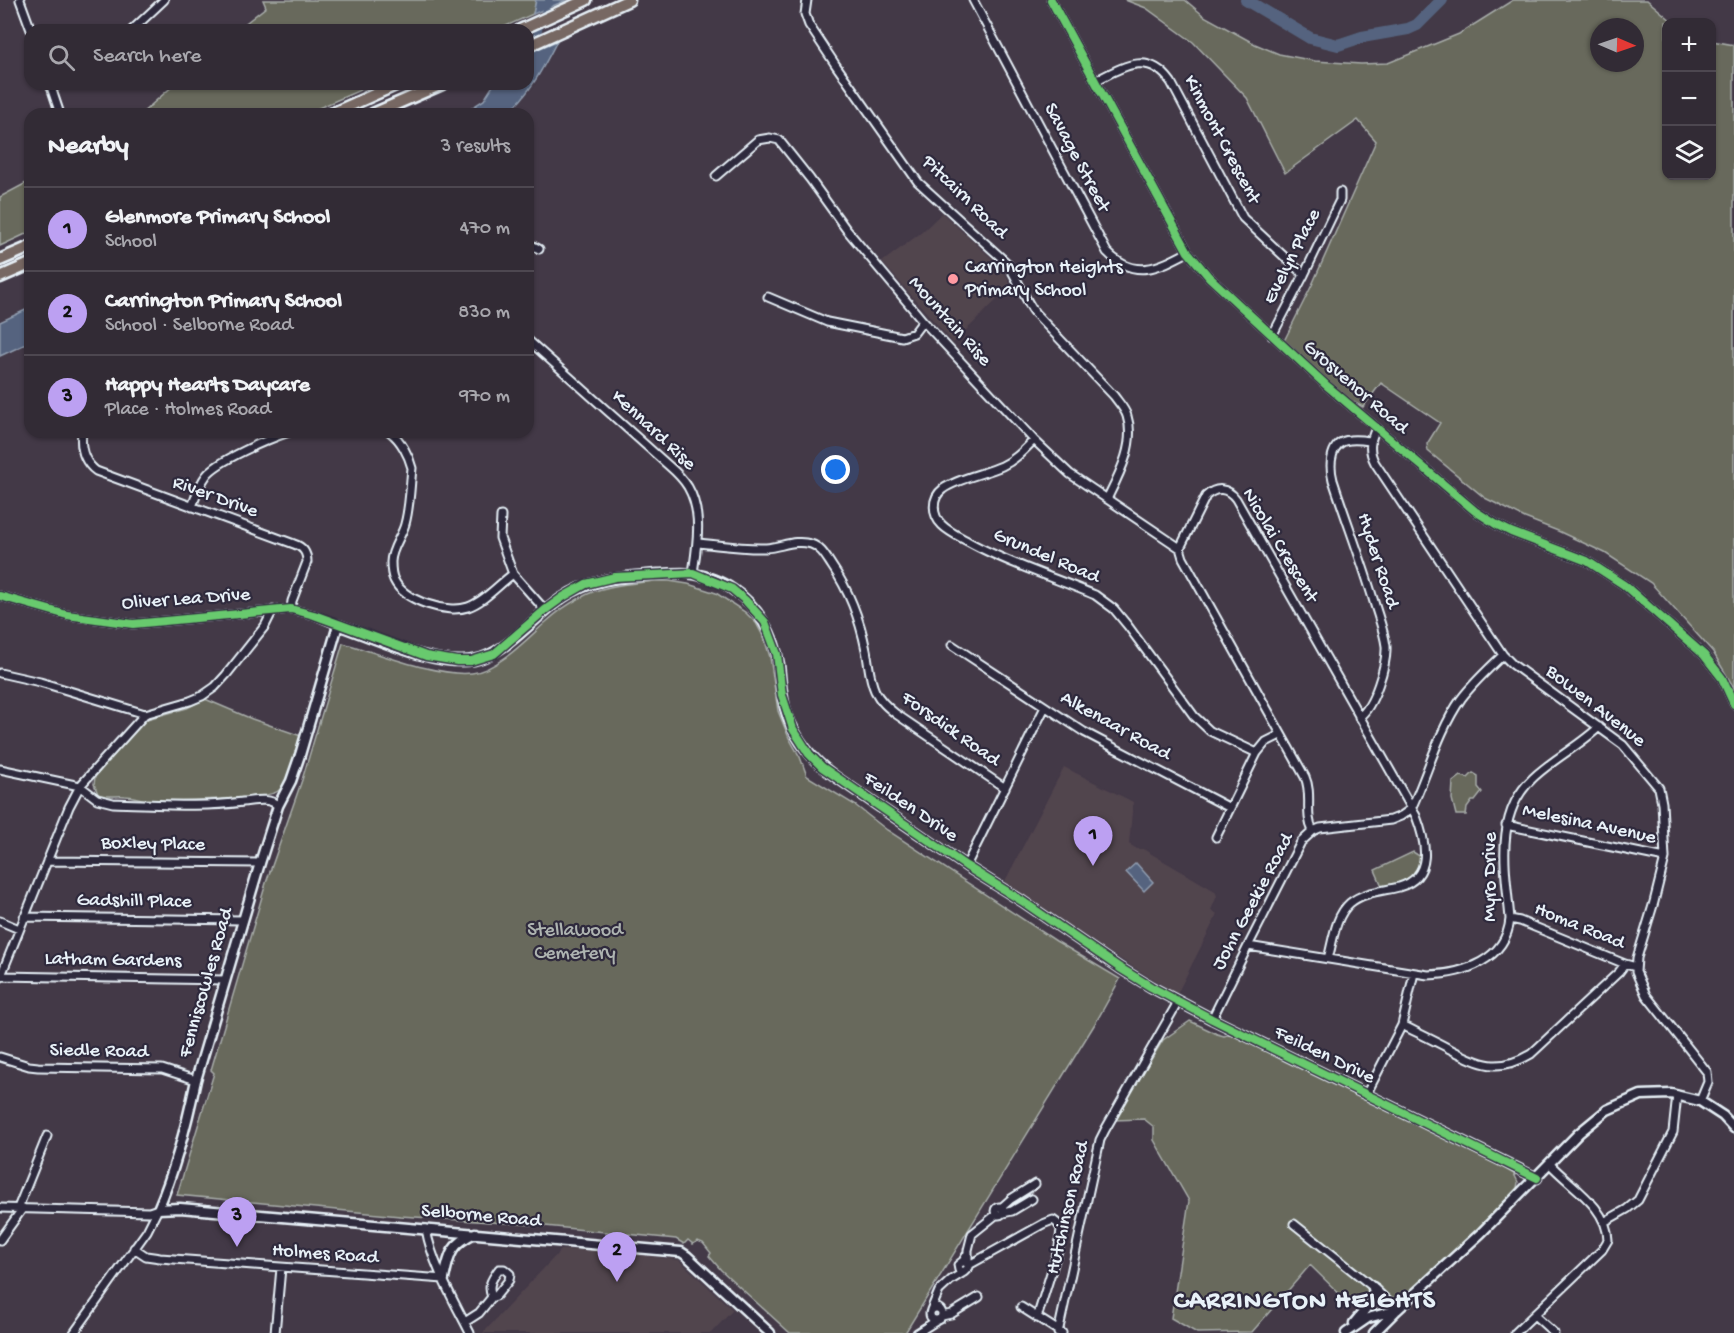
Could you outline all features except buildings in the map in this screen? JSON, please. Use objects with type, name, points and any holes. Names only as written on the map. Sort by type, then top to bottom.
[{"type":"highway","points":[[534,43],[629,0]]},
{"type":"highway","points":[[533,24],[583,1]]},
{"type":"highway","points":[[344,108],[385,90]]},
{"type":"highway","points":[[387,108],[428,90]]},
{"type":"highway","points":[[0,260],[24,250]]},
{"type":"highway","points":[[0,277],[24,267]]},
{"type":"street","points":[[20,0],[28,24]]},
{"type":"street","points":[[138,24],[164,0]]},
{"type":"street","name":"Pitcairn Road","points":[[807,0],[806,19],[918,182],[1006,262],[1035,313],[1114,396],[1124,410],[1128,418],[1130,436],[1123,466],[1107,499]]},
{"type":"street","name":"Savage Street","points":[[973,0],[1107,252],[1123,265],[1145,269],[1164,264],[1188,252]]},
{"type":"street","name":"Grosvenor Road","points":[[1051,0],[1188,252],[1209,277],[1376,428],[1484,517],[1511,532],[1578,556],[1624,585],[1704,655],[1722,678],[1734,704]]},
{"type":"street","name":"Kinmont Crescent","points":[[1095,81],[1131,65],[1150,64],[1161,69],[1171,82],[1244,218],[1304,275]]},
{"type":"street","points":[[52,90],[58,108]]},
{"type":"street","name":"Mountain Rise","points":[[716,176],[759,140],[770,138],[779,140],[846,229],[923,321],[1034,441],[1062,468],[1180,548]]},
{"type":"street","name":"Evelyn Place","points":[[1272,336],[1340,200],[1340,192]]},
{"type":"street","points":[[534,246],[539,249]]},
{"type":"street","points":[[768,297],[827,322],[902,337],[914,333],[923,321]]},
{"type":"street","name":"Kennard Rise","points":[[534,345],[687,484],[696,504],[697,543],[693,573]]},
{"type":"street","points":[[1370,441],[1376,428]]},
{"type":"street","name":"River Drive","points":[[82,438],[81,447],[85,459],[96,471],[304,549],[307,562],[291,609]]},
{"type":"street","points":[[192,507],[209,472],[256,445],[274,438]]},
{"type":"street","points":[[397,438],[412,468],[405,526],[391,560],[393,579],[399,587],[405,594],[430,605],[468,607],[482,599],[513,574]]},
{"type":"street","name":"Hyder Road","points":[[1359,717],[1366,711],[1381,678],[1386,654],[1385,643],[1330,465],[1333,453],[1339,444],[1350,440],[1370,441]]},
{"type":"street","name":"Grundel Road","points":[[1034,441],[1002,466],[944,489],[934,502],[936,517],[942,525],[976,545],[1105,601],[1128,626],[1194,716],[1210,731],[1257,753]]},
{"type":"street","name":"Bowen Avenue","points":[[1370,441],[1371,457],[1375,464],[1503,655],[1623,746],[1659,788],[1665,858],[1636,967]]},
{"type":"street","name":"Nicolai Crescent","points":[[1180,548],[1206,496],[1218,489],[1228,491],[1233,495],[1420,827],[1425,855],[1419,874],[1406,884],[1371,893],[1350,903],[1336,927],[1328,959]]},
{"type":"street","points":[[501,516],[500,538],[513,574],[545,610]]},
{"type":"street","name":"Forsdick Road","points":[[697,543],[762,548],[798,542],[817,547],[838,575],[853,603],[862,629],[873,685],[881,702],[1005,788]]},
{"type":"street","points":[[1180,548],[1183,558],[1308,785],[1308,818],[1313,831]]},
{"type":"street","name":"Feilden Drive","points":[[338,625],[426,656],[471,661],[494,654],[545,610],[586,584],[615,578],[693,573],[732,589],[765,622],[777,654],[786,712],[793,729],[809,754],[822,767],[966,866],[1030,906],[1136,978],[1212,1020],[1537,1178]]},
{"type":"street","name":"Oliver Lea Drive","points":[[0,596],[67,615],[133,624],[291,609],[338,625]]},
{"type":"street","points":[[0,977],[69,807],[80,786],[145,714],[190,701],[215,687],[265,626],[273,610]]},
{"type":"street","name":"Fenniscowles Road","points":[[75,1333],[147,1231],[172,1172],[196,1080],[260,863],[278,806],[291,781],[300,755],[338,625]]},
{"type":"street","points":[[952,645],[1045,707]]},
{"type":"street","points":[[1411,809],[1447,724],[1461,700],[1475,682],[1503,655]]},
{"type":"street","points":[[0,674],[40,682],[145,714]]},
{"type":"street","name":"Alkenaar Road","points":[[966,866],[1045,707],[1099,740],[1230,808]]},
{"type":"street","name":"Myro Drive","points":[[1248,946],[1428,975],[1455,973],[1490,957],[1499,947],[1509,928],[1504,848],[1506,825],[1517,798],[1531,779],[1599,727]]},
{"type":"street","points":[[1216,837],[1257,753],[1266,742],[1280,735]]},
{"type":"street","points":[[0,769],[80,786],[97,799],[113,803],[223,804],[262,800],[274,802],[278,806]]},
{"type":"street","name":"John Geekie Road","points":[[1212,1020],[1296,851],[1306,836],[1327,826],[1391,820],[1411,809]]},
{"type":"street","name":"Melesina Avenue","points":[[1506,825],[1665,858]]},
{"type":"street","name":"Boxley Place","points":[[47,861],[260,863]]},
{"type":"street","name":"Gadshill Place","points":[[24,917],[243,920]]},
{"type":"street","name":"Homa Road","points":[[1510,919],[1636,967]]},
{"type":"street","points":[[0,921],[19,929]]},
{"type":"street","points":[[1402,1025],[1477,1063],[1492,1065],[1519,1061],[1531,1054],[1625,964]]},
{"type":"street","points":[[1636,967],[1637,976],[1646,995],[1707,1072],[1708,1082],[1700,1101]]},
{"type":"street","points":[[1366,1095],[1402,1025],[1414,973]]},
{"type":"street","name":"Latham Gardens","points":[[0,977],[225,980]]},
{"type":"street","name":"Hutchinson Road","points":[[1060,1332],[1100,1140],[1178,1002]]},
{"type":"street","name":"Siedle Road","points":[[0,1057],[39,1067],[162,1069],[196,1080]]},
{"type":"street","points":[[1374,1333],[1537,1178],[1595,1118],[1617,1104],[1650,1093],[1677,1095],[1700,1101],[1723,1116],[1734,1128]]},
{"type":"street","points":[[1604,1222],[1638,1200],[1673,1132],[1677,1095]]},
{"type":"street","points":[[0,1240],[20,1208],[47,1136]]},
{"type":"street","points":[[1515,1333],[1605,1247],[1608,1236],[1604,1222],[1584,1195],[1550,1164]]},
{"type":"street","points":[[964,1265],[974,1232],[1001,1212],[1011,1199],[1035,1184]]},
{"type":"street","points":[[1001,1212],[1012,1211],[1032,1199]]},
{"type":"street","points":[[0,1208],[149,1212],[158,1209]]},
{"type":"street","name":"Selborne Road","points":[[158,1209],[180,1208],[681,1252],[770,1333]]},
{"type":"street","points":[[917,1333],[935,1314],[935,1301],[939,1291],[964,1265],[1053,1220],[1061,1230],[1059,1247],[1037,1318]]},
{"type":"street","points":[[1294,1224],[1373,1287],[1397,1310]]},
{"type":"street","points":[[426,1229],[429,1243],[444,1279],[470,1333]]},
{"type":"street","points":[[444,1279],[448,1258],[453,1247],[475,1233]]},
{"type":"street","name":"Holmes Road","points":[[134,1248],[146,1256],[160,1258],[444,1279]]},
{"type":"street","points":[[275,1333],[281,1268]]},
{"type":"street","points":[[1347,1332],[1372,1302],[1373,1287]]},
{"type":"street","points":[[465,1322],[479,1313],[492,1297]]},
{"type":"street","points":[[935,1314],[947,1316],[979,1297]]},
{"type":"street","points":[[1021,1307],[1060,1332]]},
{"type":"street","points":[[1347,1332],[1368,1318],[1397,1310]]},
{"type":"street","points":[[1534,1315],[1554,1333]]},
{"type":"shaded area","name":"Carrington Heights Primary School","points":[[942,213],[1000,266],[1011,286],[953,343],[882,262],[922,232]]},
{"type":"shaded area","points":[[1064,767],[1133,802],[1129,844],[1137,849],[1143,849],[1215,891],[1217,896],[1211,910],[1217,915],[1177,994],[1091,941],[1004,883]]},
{"type":"shaded area","points":[[561,1250],[600,1250],[679,1260],[733,1310],[711,1333],[483,1333]]},
{"type":"green space","points":[[263,0],[536,0],[533,14],[510,24],[245,24],[266,7]]},
{"type":"green space","points":[[1125,0],[1185,0],[1204,16],[1255,44],[1279,54],[1315,61],[1361,64],[1388,63],[1459,34],[1513,0],[1647,0],[1668,18],[1662,18],[1662,180],[1716,180],[1716,42],[1734,45],[1734,688],[1713,652],[1651,583],[1605,553],[1485,498],[1428,451],[1427,444],[1440,423],[1381,383],[1363,407],[1349,400],[1284,341],[1312,285],[1376,141],[1358,120],[1285,173],[1247,98],[1193,42],[1146,8]]},
{"type":"green space","points":[[168,90],[360,90],[319,108],[148,108]]},
{"type":"green space","points":[[24,184],[24,235],[0,246],[0,197]]},
{"type":"green space","name":"Stellawood Cemetery","points":[[655,581],[688,584],[716,593],[745,612],[756,623],[770,657],[778,711],[807,776],[855,805],[887,830],[1056,941],[1120,979],[1096,1022],[905,1333],[790,1333],[721,1270],[709,1256],[711,1253],[703,1243],[698,1241],[693,1244],[688,1240],[684,1244],[676,1239],[535,1225],[400,1216],[177,1195],[214,1073],[211,1070],[266,883],[302,780],[343,643],[425,668],[472,673],[482,671],[502,660],[558,612],[588,594],[616,586]]},
{"type":"green space","points":[[205,699],[301,736],[289,774],[278,791],[237,798],[194,800],[148,800],[98,794],[94,784],[95,777],[139,724],[147,719],[187,708]]},
{"type":"green space","points":[[1473,773],[1478,776],[1478,787],[1482,792],[1467,808],[1466,815],[1456,815],[1452,799],[1453,782],[1461,776],[1468,778]]},
{"type":"green space","points":[[1413,852],[1421,857],[1413,876],[1403,882],[1382,886],[1375,870]]},
{"type":"green space","points":[[1190,1021],[1224,1036],[1234,1033],[1494,1162],[1514,1174],[1518,1182],[1517,1188],[1495,1214],[1396,1302],[1378,1290],[1358,1312],[1310,1265],[1252,1332],[1197,1333],[1171,1318],[1189,1201],[1154,1140],[1154,1127],[1144,1119],[1114,1120],[1163,1040]]},
{"type":"water","points":[[536,0],[567,0],[533,14]]},
{"type":"water","points":[[557,41],[534,82],[534,51]]},
{"type":"water","points":[[490,90],[528,90],[513,108],[471,108],[484,100]]},
{"type":"water","points":[[24,311],[24,345],[0,356],[0,322]]},
{"type":"water","points":[[1136,863],[1153,882],[1144,891],[1126,872]]},
{"type":"waterway","points":[[534,42],[549,0]]},
{"type":"waterway","points":[[1246,0],[1310,38],[1338,45],[1362,37],[1408,29],[1417,25],[1442,0]]},
{"type":"cycle path","points":[[1051,0],[1188,252],[1209,277],[1326,385],[1475,511],[1511,532],[1587,561],[1624,585],[1704,655],[1722,678],[1734,704]]},
{"type":"cycle path","points":[[0,596],[67,615],[133,624],[291,609],[314,615],[426,656],[471,661],[494,654],[545,610],[586,584],[615,577],[693,573],[732,589],[765,622],[777,654],[782,695],[793,729],[809,754],[822,767],[966,866],[1151,987],[1537,1178]]},
{"type":"place","name":"Carrington Heights Primary School","points":[[953,279]]},
{"type":"place","name":"Glenmore Primary School","points":[[1093,866]]},
{"type":"place","name":"Happy Hearts Daycare","points":[[237,1247]]},
{"type":"place","name":"Carrington Primary School","points":[[617,1282]]},
{"type":"district","name":"CARRINGTON HEIGHTS","points":[[1305,1302]]}]
